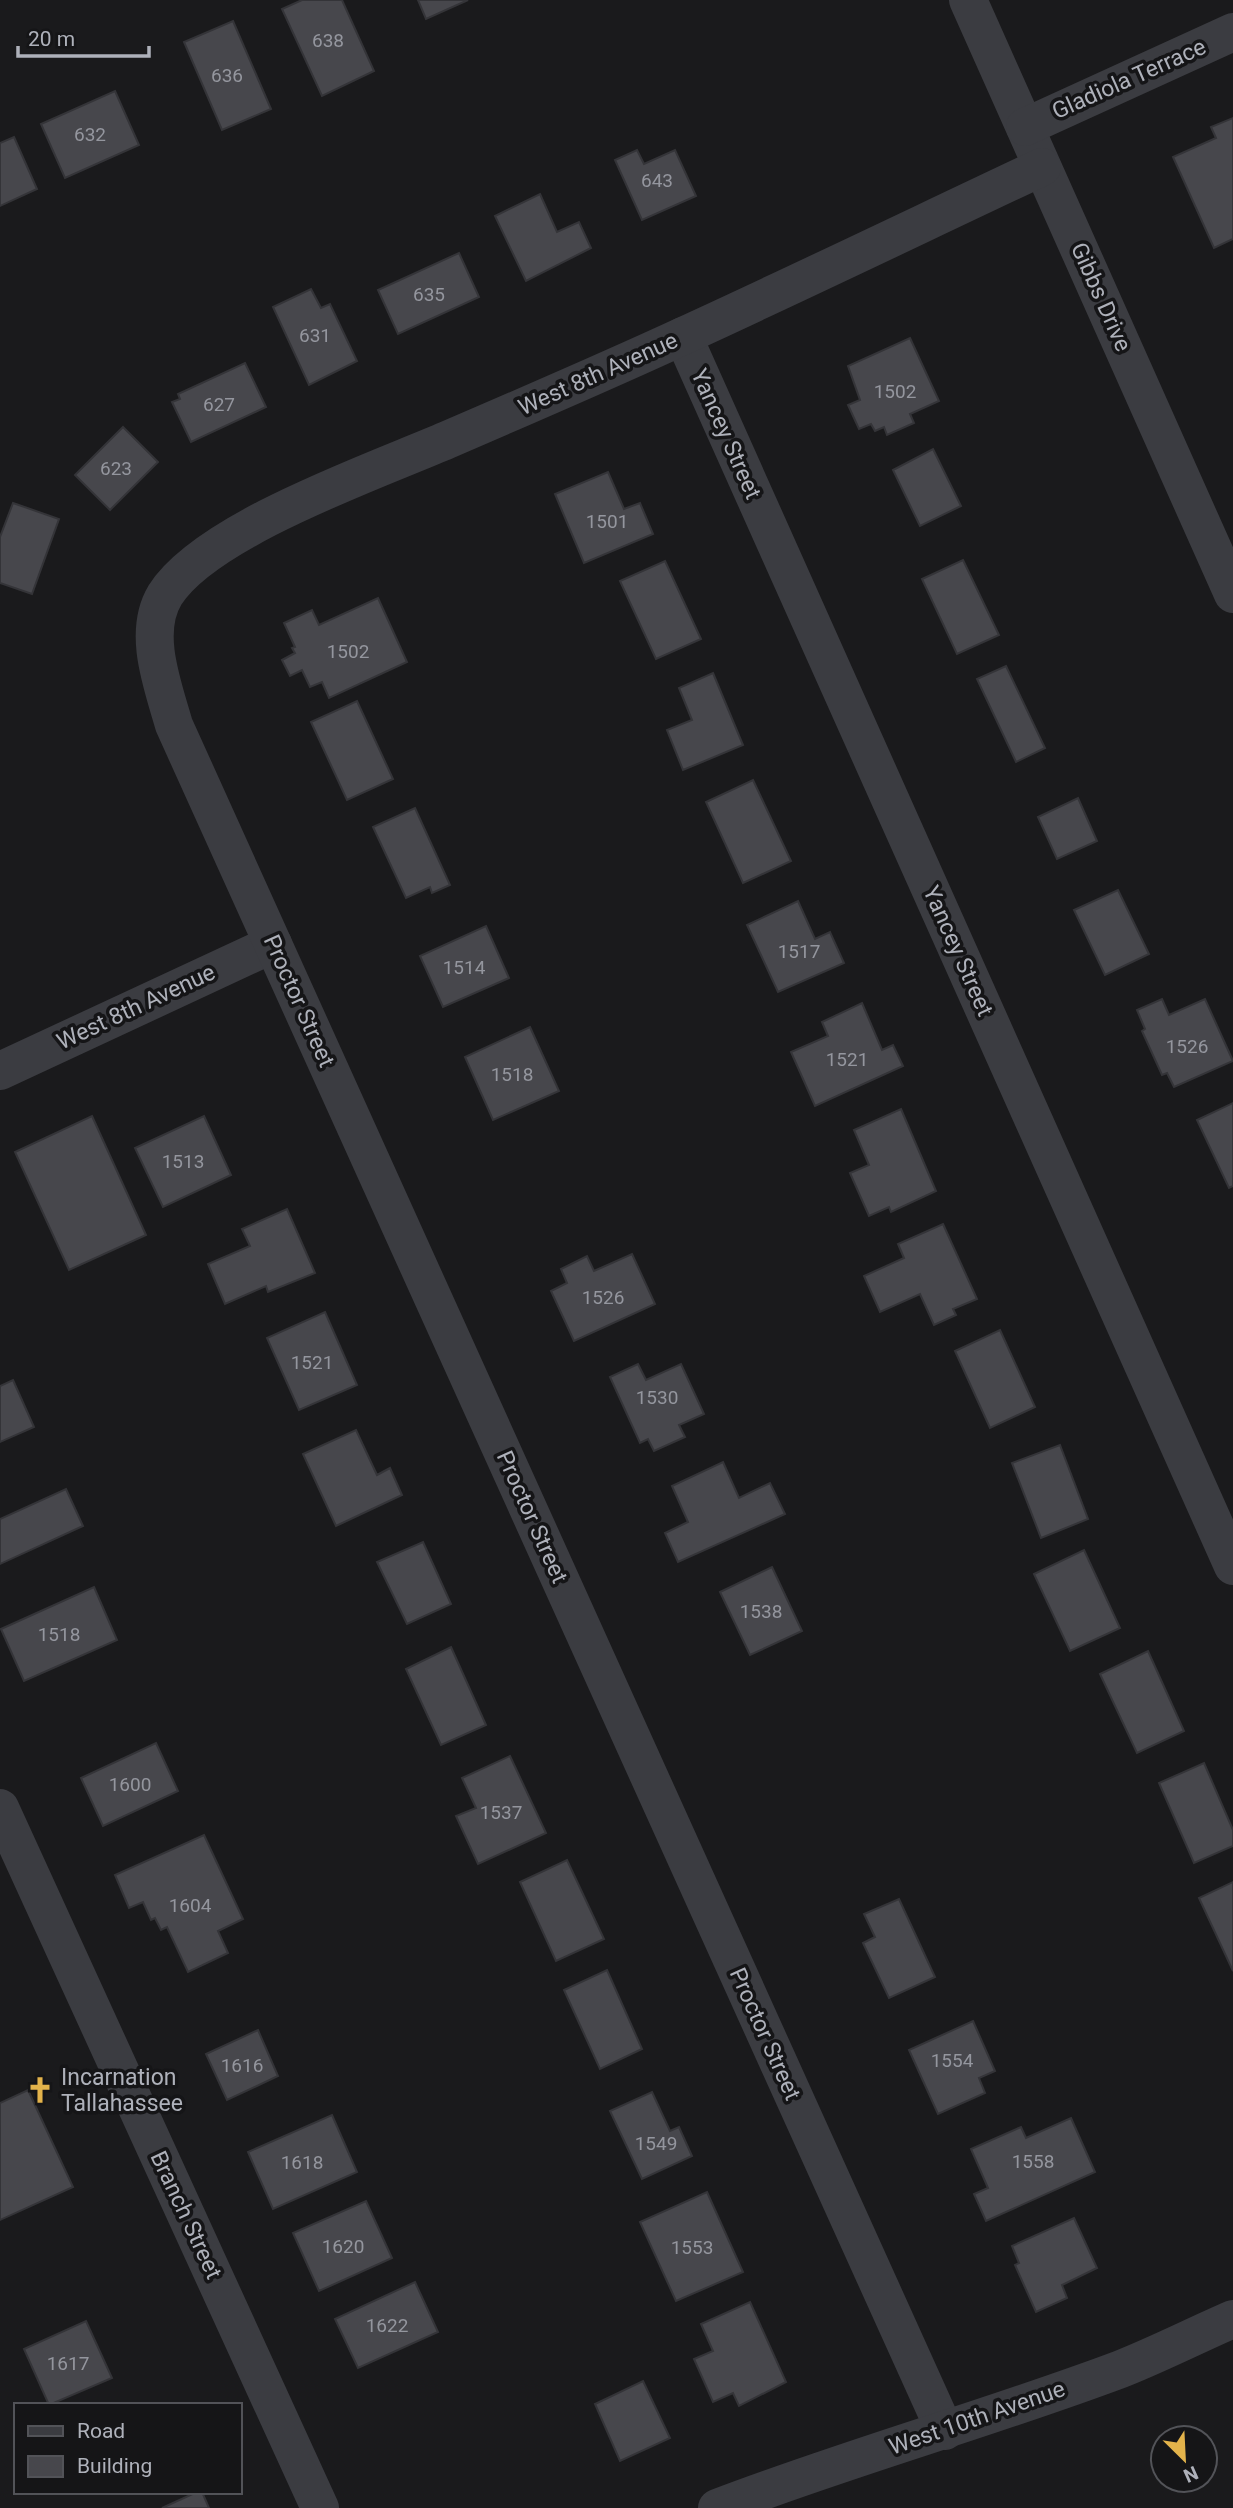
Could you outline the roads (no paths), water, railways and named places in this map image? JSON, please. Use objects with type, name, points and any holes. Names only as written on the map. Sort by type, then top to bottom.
[{"type":"street","name":"Gibbs Drive","points":[[968,0],[1233,594]]},
{"type":"street","name":"Gladiola Terrace","points":[[1025,127],[1233,32]]},
{"type":"street","name":"West 8th Avenue","points":[[165,596],[185,573],[231,538],[299,504],[683,337],[1042,167]]},
{"type":"street","name":"Yancey Street","points":[[683,337],[1233,1566]]},
{"type":"street","name":"Proctor Street","points":[[165,596],[154,626],[159,672],[174,725],[945,2431]]},
{"type":"street","name":"West 8th Avenue","points":[[0,1071],[273,944]]},
{"type":"street","name":"Branch Street","points":[[4,1829],[320,2508]]},
{"type":"street","name":"West 10th Avenue","points":[[717,2508],[794,2479],[945,2431],[1123,2368],[1233,2319]]},
{"type":"place","name":"Incarnation Tallahassee","points":[[40,2090]]}]
